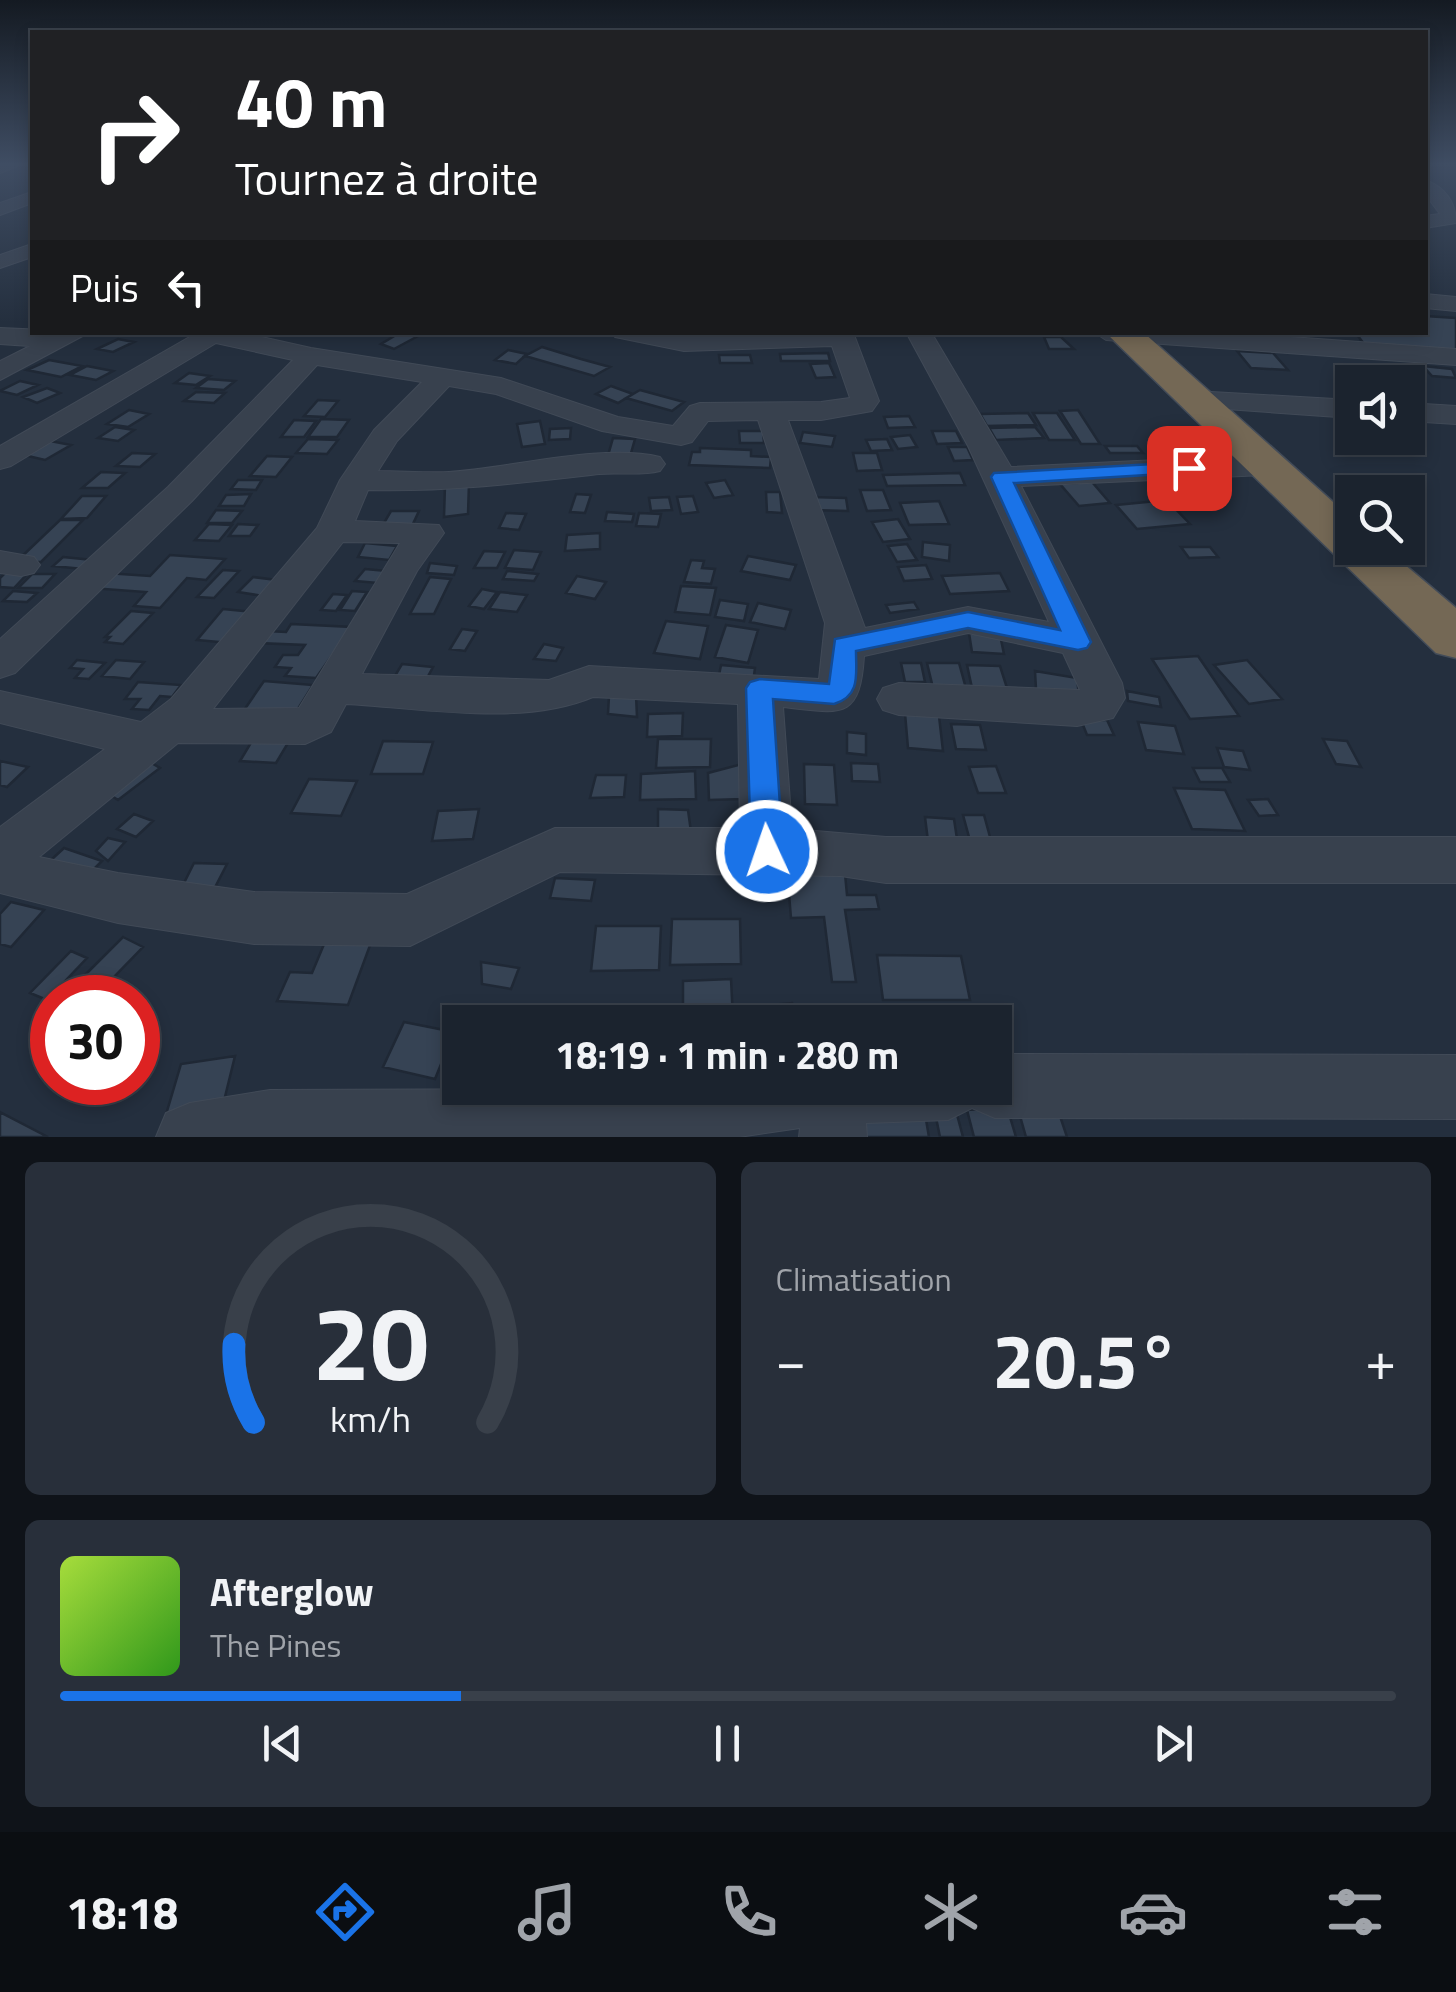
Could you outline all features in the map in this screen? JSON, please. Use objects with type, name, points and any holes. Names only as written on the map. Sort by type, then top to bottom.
[{"type":"highway","points":[[1125,335],[1335,529]]},
{"type":"highway","points":[[1375,565],[1456,639]]},
{"type":"street","points":[[1428,222],[1452,216]]},
{"type":"street","points":[[0,262],[30,251]]},
{"type":"street","points":[[1428,300],[1456,304]]},
{"type":"street","points":[[0,459],[84,413],[205,335]]},
{"type":"street","points":[[212,335],[501,386],[613,425],[678,436],[684,435],[700,412],[855,408],[862,404],[865,401],[841,335]]},
{"type":"street","points":[[0,664],[180,494],[308,355],[338,335]]},
{"type":"street","points":[[639,335],[684,344],[825,340],[824,335]]},
{"type":"street","points":[[899,700],[1077,709],[1097,706],[1103,698],[1103,685],[1078,642],[1001,477],[953,386],[920,335]]},
{"type":"street","points":[[1162,335],[1456,357]]},
{"type":"street","points":[[0,336],[69,337]]},
{"type":"street","points":[[0,372],[69,337]]},
{"type":"street","points":[[0,857],[158,734],[208,688],[334,531],[356,480],[385,436],[443,376]]},
{"type":"street","points":[[1194,400],[1335,408]]},
{"type":"street","points":[[333,688],[554,696],[588,682],[834,694],[842,688],[844,623],[770,412]]},
{"type":"street","points":[[1425,413],[1456,415]]},
{"type":"street","points":[[356,480],[447,482],[613,463],[649,464]]},
{"type":"street","points":[[1001,477],[1264,465]]},
{"type":"street","points":[[0,707],[158,734],[304,727],[315,720],[399,570],[426,534],[334,531]]},
{"type":"street","points":[[844,646],[968,620],[1078,642]]},
{"type":"street","points":[[760,688],[767,851]]},
{"type":"street","points":[[0,866],[15,875],[118,898],[254,918],[410,920],[555,850],[841,853],[886,860],[1456,860]]},
{"type":"street","points":[[1012,1086],[1456,1087]]},
{"type":"street","points":[[190,1137],[270,1124],[668,1125],[833,1114],[873,1105]]},
{"type":"building","points":[[1428,316],[1456,318],[1456,351],[1364,344],[1357,335],[1428,335]]},
{"type":"building","points":[[396,335],[420,335],[394,349],[381,344]]},
{"type":"building","points":[[1044,337],[1061,337],[1074,349],[1049,349]]},
{"type":"building","points":[[118,339],[134,342],[113,352],[97,349]]},
{"type":"building","points":[[542,347],[610,367],[594,376],[525,356]]},
{"type":"building","points":[[508,350],[527,354],[516,364],[495,360]]},
{"type":"building","points":[[1237,351],[1273,353],[1288,370],[1251,368]]},
{"type":"building","points":[[828,353],[830,361],[781,361],[780,354]]},
{"type":"building","points":[[719,355],[750,355],[752,363],[720,363]]},
{"type":"building","points":[[49,360],[82,366],[61,377],[27,370]]},
{"type":"building","points":[[829,363],[835,377],[816,378],[810,364]]},
{"type":"building","points":[[87,366],[113,371],[96,380],[70,375]]},
{"type":"building","points":[[1425,366],[1452,369],[1456,378],[1432,376]]},
{"type":"building","points":[[189,373],[210,376],[196,385],[175,383]]},
{"type":"building","points":[[208,379],[235,381],[224,390],[196,388]]},
{"type":"building","points":[[20,381],[38,385],[17,395],[0,391]]},
{"type":"building","points":[[611,386],[633,394],[618,403],[596,394]]},
{"type":"building","points":[[47,388],[60,393],[37,403],[23,397]]},
{"type":"building","points":[[640,390],[684,402],[672,411],[626,398]]},
{"type":"building","points":[[196,392],[225,393],[214,403],[184,401]]},
{"type":"building","points":[[318,400],[338,401],[325,417],[304,416]]},
{"type":"building","points":[[129,410],[149,414],[128,427],[107,424]]},
{"type":"building","points":[[1078,410],[1100,444],[1081,444],[1060,411]]},
{"type":"building","points":[[1028,413],[1036,425],[987,426],[980,414]]},
{"type":"building","points":[[1033,413],[1057,413],[1075,440],[1049,440]]},
{"type":"building","points":[[909,416],[915,427],[888,428],[884,417]]},
{"type":"building","points":[[321,419],[349,420],[337,437],[308,437]]},
{"type":"building","points":[[294,420],[316,421],[304,437],[281,437]]},
{"type":"building","points":[[540,421],[545,444],[522,447],[517,424]]},
{"type":"building","points":[[115,427],[134,430],[118,441],[98,438]]},
{"type":"building","points":[[1035,427],[1044,438],[996,440],[989,428]]},
{"type":"building","points":[[571,428],[570,439],[549,440],[550,429]]},
{"type":"building","points":[[739,431],[763,431],[764,443],[740,443]]},
{"type":"building","points":[[932,431],[956,431],[962,443],[937,444]]},
{"type":"building","points":[[803,432],[835,436],[832,447],[800,443]]},
{"type":"building","points":[[910,435],[917,447],[898,449],[891,437]]},
{"type":"building","points":[[613,438],[635,439],[629,460],[607,459]]},
{"type":"building","points":[[40,439],[71,445],[45,460],[15,453]]},
{"type":"building","points":[[308,439],[338,440],[327,454],[296,453]]},
{"type":"building","points":[[887,439],[892,450],[871,451],[866,440]]},
{"type":"building","points":[[1105,446],[1137,446],[1143,453],[1110,453]]},
{"type":"building","points":[[948,447],[967,447],[973,460],[954,461]]},
{"type":"building","points":[[700,448],[751,450],[751,456],[771,457],[770,468],[689,465],[692,452],[700,452]]},
{"type":"building","points":[[132,453],[155,454],[140,467],[116,466]]},
{"type":"building","points":[[853,453],[877,453],[882,470],[857,471]]},
{"type":"building","points":[[267,456],[292,457],[276,477],[250,476]]},
{"type":"building","points":[[101,472],[125,473],[108,488],[82,488]]},
{"type":"building","points":[[960,473],[965,485],[887,486],[883,475]]},
{"type":"building","points":[[238,480],[262,480],[256,490],[231,489]]},
{"type":"building","points":[[725,480],[733,495],[714,498],[706,483]]},
{"type":"building","points":[[1092,482],[1110,503],[1079,506],[1060,484]]},
{"type":"building","points":[[469,483],[468,514],[444,517],[445,485]]},
{"type":"building","points":[[860,490],[883,490],[891,510],[867,511]]},
{"type":"building","points":[[766,492],[780,492],[782,513],[767,512]]},
{"type":"building","points":[[251,494],[244,506],[219,506],[226,495]]},
{"type":"building","points":[[576,494],[591,495],[585,513],[570,512]]},
{"type":"building","points":[[82,496],[106,496],[87,518],[61,519]]},
{"type":"building","points":[[693,496],[698,512],[681,514],[677,497]]},
{"type":"building","points":[[669,497],[672,510],[651,511],[649,498]]},
{"type":"building","points":[[811,497],[846,498],[848,511],[812,510]]},
{"type":"building","points":[[1167,500],[1190,524],[1137,529],[1116,505]]},
{"type":"building","points":[[939,501],[949,524],[909,525],[900,503]]},
{"type":"building","points":[[216,510],[242,511],[232,523],[207,523]]},
{"type":"building","points":[[391,511],[419,511],[411,528],[381,528]]},
{"type":"building","points":[[607,512],[634,514],[632,522],[605,521]]},
{"type":"building","points":[[506,513],[526,514],[519,530],[499,528]]},
{"type":"building","points":[[639,513],[661,514],[658,527],[636,526]]},
{"type":"building","points":[[898,519],[910,539],[883,542],[872,522]]},
{"type":"building","points":[[60,520],[83,520],[41,562],[16,562]]},
{"type":"building","points":[[209,524],[232,525],[219,541],[195,540]]},
{"type":"building","points":[[238,524],[258,525],[250,536],[229,536]]},
{"type":"building","points":[[600,533],[600,549],[565,551],[567,535]]},
{"type":"building","points":[[923,542],[950,545],[949,561],[922,557]]},
{"type":"building","points":[[365,543],[397,546],[389,560],[358,557]]},
{"type":"building","points":[[907,544],[917,560],[897,562],[888,546]]},
{"type":"building","points":[[1181,547],[1210,547],[1218,557],[1189,558]]},
{"type":"building","points":[[514,550],[541,552],[533,570],[505,568]]},
{"type":"building","points":[[484,551],[505,552],[497,568],[474,568]]},
{"type":"building","points":[[170,555],[225,559],[206,580],[187,578],[160,608],[134,606],[146,592],[90,588],[106,573],[150,576]]},
{"type":"building","points":[[748,556],[796,565],[790,580],[741,571]]},
{"type":"building","points":[[63,557],[93,560],[83,569],[53,566]]},
{"type":"building","points":[[691,560],[704,561],[702,568],[715,569],[711,584],[684,582]]},
{"type":"building","points":[[430,563],[457,566],[454,575],[427,573]]},
{"type":"building","points":[[926,565],[932,579],[904,581],[898,567]]},
{"type":"building","points":[[365,569],[387,571],[378,583],[355,581]]},
{"type":"building","points":[[223,570],[239,571],[214,598],[197,597]]},
{"type":"building","points":[[507,571],[538,574],[534,581],[503,579]]},
{"type":"building","points":[[6,572],[29,572],[14,588],[0,587],[0,578]]},
{"type":"building","points":[[1000,573],[1009,591],[950,594],[942,576]]},
{"type":"building","points":[[32,574],[55,574],[42,588],[18,588]]},
{"type":"building","points":[[577,576],[606,582],[595,599],[566,593]]},
{"type":"building","points":[[253,577],[277,580],[263,596],[238,592]]},
{"type":"building","points":[[430,577],[451,579],[434,614],[410,614]]},
{"type":"building","points":[[681,586],[716,588],[710,615],[675,612]]},
{"type":"building","points":[[482,589],[497,592],[484,609],[469,606]]},
{"type":"building","points":[[13,591],[37,593],[27,602],[3,601]]},
{"type":"building","points":[[352,591],[367,592],[355,611],[340,610]]},
{"type":"building","points":[[500,592],[527,595],[517,612],[489,609]]},
{"type":"building","points":[[333,594],[347,595],[336,611],[321,610]]},
{"type":"building","points":[[720,600],[748,604],[744,621],[715,617]]},
{"type":"building","points":[[914,602],[918,609],[890,613],[886,605]]},
{"type":"building","points":[[758,603],[791,610],[785,629],[750,622]]},
{"type":"building","points":[[223,609],[254,612],[230,643],[197,640]]},
{"type":"building","points":[[131,611],[153,613],[123,644],[105,642],[110,637],[105,637]]},
{"type":"building","points":[[666,621],[708,626],[700,659],[654,653]]},
{"type":"building","points":[[291,624],[352,627],[316,678],[285,676],[291,668],[275,667],[283,655],[298,655],[305,645],[258,643],[266,631],[286,632]]},
{"type":"building","points":[[726,625],[758,630],[748,663],[715,657]]},
{"type":"building","points":[[462,629],[477,631],[465,651],[450,649]]},
{"type":"building","points":[[969,633],[1000,635],[1004,654],[972,652]]},
{"type":"building","points":[[544,644],[563,648],[556,661],[534,659]]},
{"type":"building","points":[[1198,656],[1239,716],[1190,719],[1152,659]]},
{"type":"building","points":[[77,660],[105,663],[89,679],[75,678],[83,669],[70,668]]},
{"type":"building","points":[[116,660],[144,662],[130,679],[102,676]]},
{"type":"building","points":[[1247,660],[1282,699],[1249,704],[1214,665]]},
{"type":"building","points":[[901,663],[921,663],[925,682],[905,682]]},
{"type":"building","points":[[927,663],[959,663],[967,692],[934,692]]},
{"type":"building","points":[[402,664],[433,667],[420,691],[371,686],[378,674],[395,676]]},
{"type":"building","points":[[721,665],[755,668],[753,683],[718,680]]},
{"type":"building","points":[[967,665],[1000,666],[1007,688],[972,688]]},
{"type":"building","points":[[1035,671],[1077,678],[1079,696],[1036,689]]},
{"type":"building","points":[[264,681],[313,685],[291,720],[240,716]]},
{"type":"building","points":[[138,682],[181,685],[172,697],[160,696],[149,710],[132,709],[140,699],[125,699]]},
{"type":"building","points":[[1127,691],[1159,697],[1161,707],[1128,701]]},
{"type":"building","points":[[636,695],[637,717],[608,714],[609,696]]},
{"type":"building","points":[[683,713],[682,736],[647,737],[648,714]]},
{"type":"building","points":[[905,713],[939,716],[943,751],[908,748]]},
{"type":"building","points":[[1081,720],[1107,720],[1114,735],[1087,735]]},
{"type":"building","points":[[1138,722],[1175,726],[1184,754],[1146,750]]},
{"type":"building","points":[[951,724],[980,725],[986,750],[956,749]]},
{"type":"building","points":[[847,732],[866,734],[866,755],[847,753]]},
{"type":"building","points":[[255,736],[291,738],[276,763],[240,761]]},
{"type":"building","points":[[658,739],[711,739],[710,767],[656,768]]},
{"type":"building","points":[[1323,739],[1347,741],[1361,767],[1336,764]]},
{"type":"building","points":[[383,741],[433,742],[423,774],[371,774]]},
{"type":"building","points":[[1217,748],[1243,751],[1250,770],[1224,767]]},
{"type":"building","points":[[143,758],[160,768],[118,800],[101,789]]},
{"type":"building","points":[[0,761],[28,767],[7,787],[0,785]]},
{"type":"building","points":[[851,763],[878,764],[880,782],[852,781]]},
{"type":"building","points":[[742,764],[744,799],[709,800],[708,773]]},
{"type":"building","points":[[804,764],[834,765],[837,805],[805,804]]},
{"type":"building","points":[[996,766],[1006,793],[978,793],[969,767]]},
{"type":"building","points":[[1193,768],[1222,768],[1230,782],[1200,782]]},
{"type":"building","points":[[695,771],[696,799],[640,800],[641,774]]},
{"type":"building","points":[[596,775],[626,775],[624,797],[590,798]]},
{"type":"building","points":[[309,779],[357,781],[341,816],[291,813]]},
{"type":"building","points":[[1174,788],[1225,790],[1245,831],[1192,829]]},
{"type":"building","points":[[1268,799],[1278,815],[1259,816],[1248,800]]},
{"type":"building","points":[[479,809],[473,839],[432,841],[438,811]]},
{"type":"building","points":[[658,809],[688,810],[692,839],[658,839]]},
{"type":"building","points":[[134,814],[153,821],[136,837],[117,829]]},
{"type":"building","points":[[963,815],[984,815],[993,848],[972,848]]},
{"type":"building","points":[[925,817],[954,819],[959,852],[929,849]]},
{"type":"building","points":[[108,838],[125,842],[108,861],[96,851]]},
{"type":"building","points":[[64,848],[102,861],[78,885],[39,871]]},
{"type":"building","points":[[194,863],[227,864],[209,899],[176,899]]},
{"type":"building","points":[[845,874],[847,895],[876,895],[879,909],[845,910],[856,982],[832,982],[824,917],[791,918],[788,882],[807,875]]},
{"type":"building","points":[[555,878],[595,880],[591,901],[550,898]]},
{"type":"building","points":[[11,902],[44,910],[11,947],[0,944],[0,914]]},
{"type":"building","points":[[672,919],[740,919],[741,964],[670,965]]},
{"type":"building","points":[[596,926],[661,926],[659,970],[591,971]]},
{"type":"building","points":[[123,937],[143,947],[116,975],[86,974]]},
{"type":"building","points":[[327,937],[372,940],[348,1005],[277,1001],[290,972],[312,973]]},
{"type":"building","points":[[71,951],[87,958],[71,975],[48,975]]},
{"type":"building","points":[[877,955],[961,956],[970,1000],[883,1000]]},
{"type":"building","points":[[481,962],[519,968],[511,989],[482,984]]},
{"type":"building","points":[[731,979],[732,1005],[683,1005],[683,981]]},
{"type":"building","points":[[404,1022],[442,1030],[442,1062],[435,1079],[383,1067]]},
{"type":"building","points":[[235,1056],[222,1109],[165,1118],[181,1064]]},
{"type":"building","points":[[955,1107],[963,1137],[940,1137],[934,1108]]},
{"type":"building","points":[[1007,1107],[1016,1137],[974,1137],[967,1110]]},
{"type":"building","points":[[1057,1107],[1067,1137],[1026,1137],[1018,1109]]},
{"type":"building","points":[[924,1108],[929,1137],[852,1137],[849,1110]]},
{"type":"building","points":[[0,1112],[48,1137],[0,1137]]},
{"type":"route","points":[[767,851],[760,688],[829,696],[842,688],[844,646],[968,620],[1064,636],[1078,642],[1001,477],[1189,468]]}]
